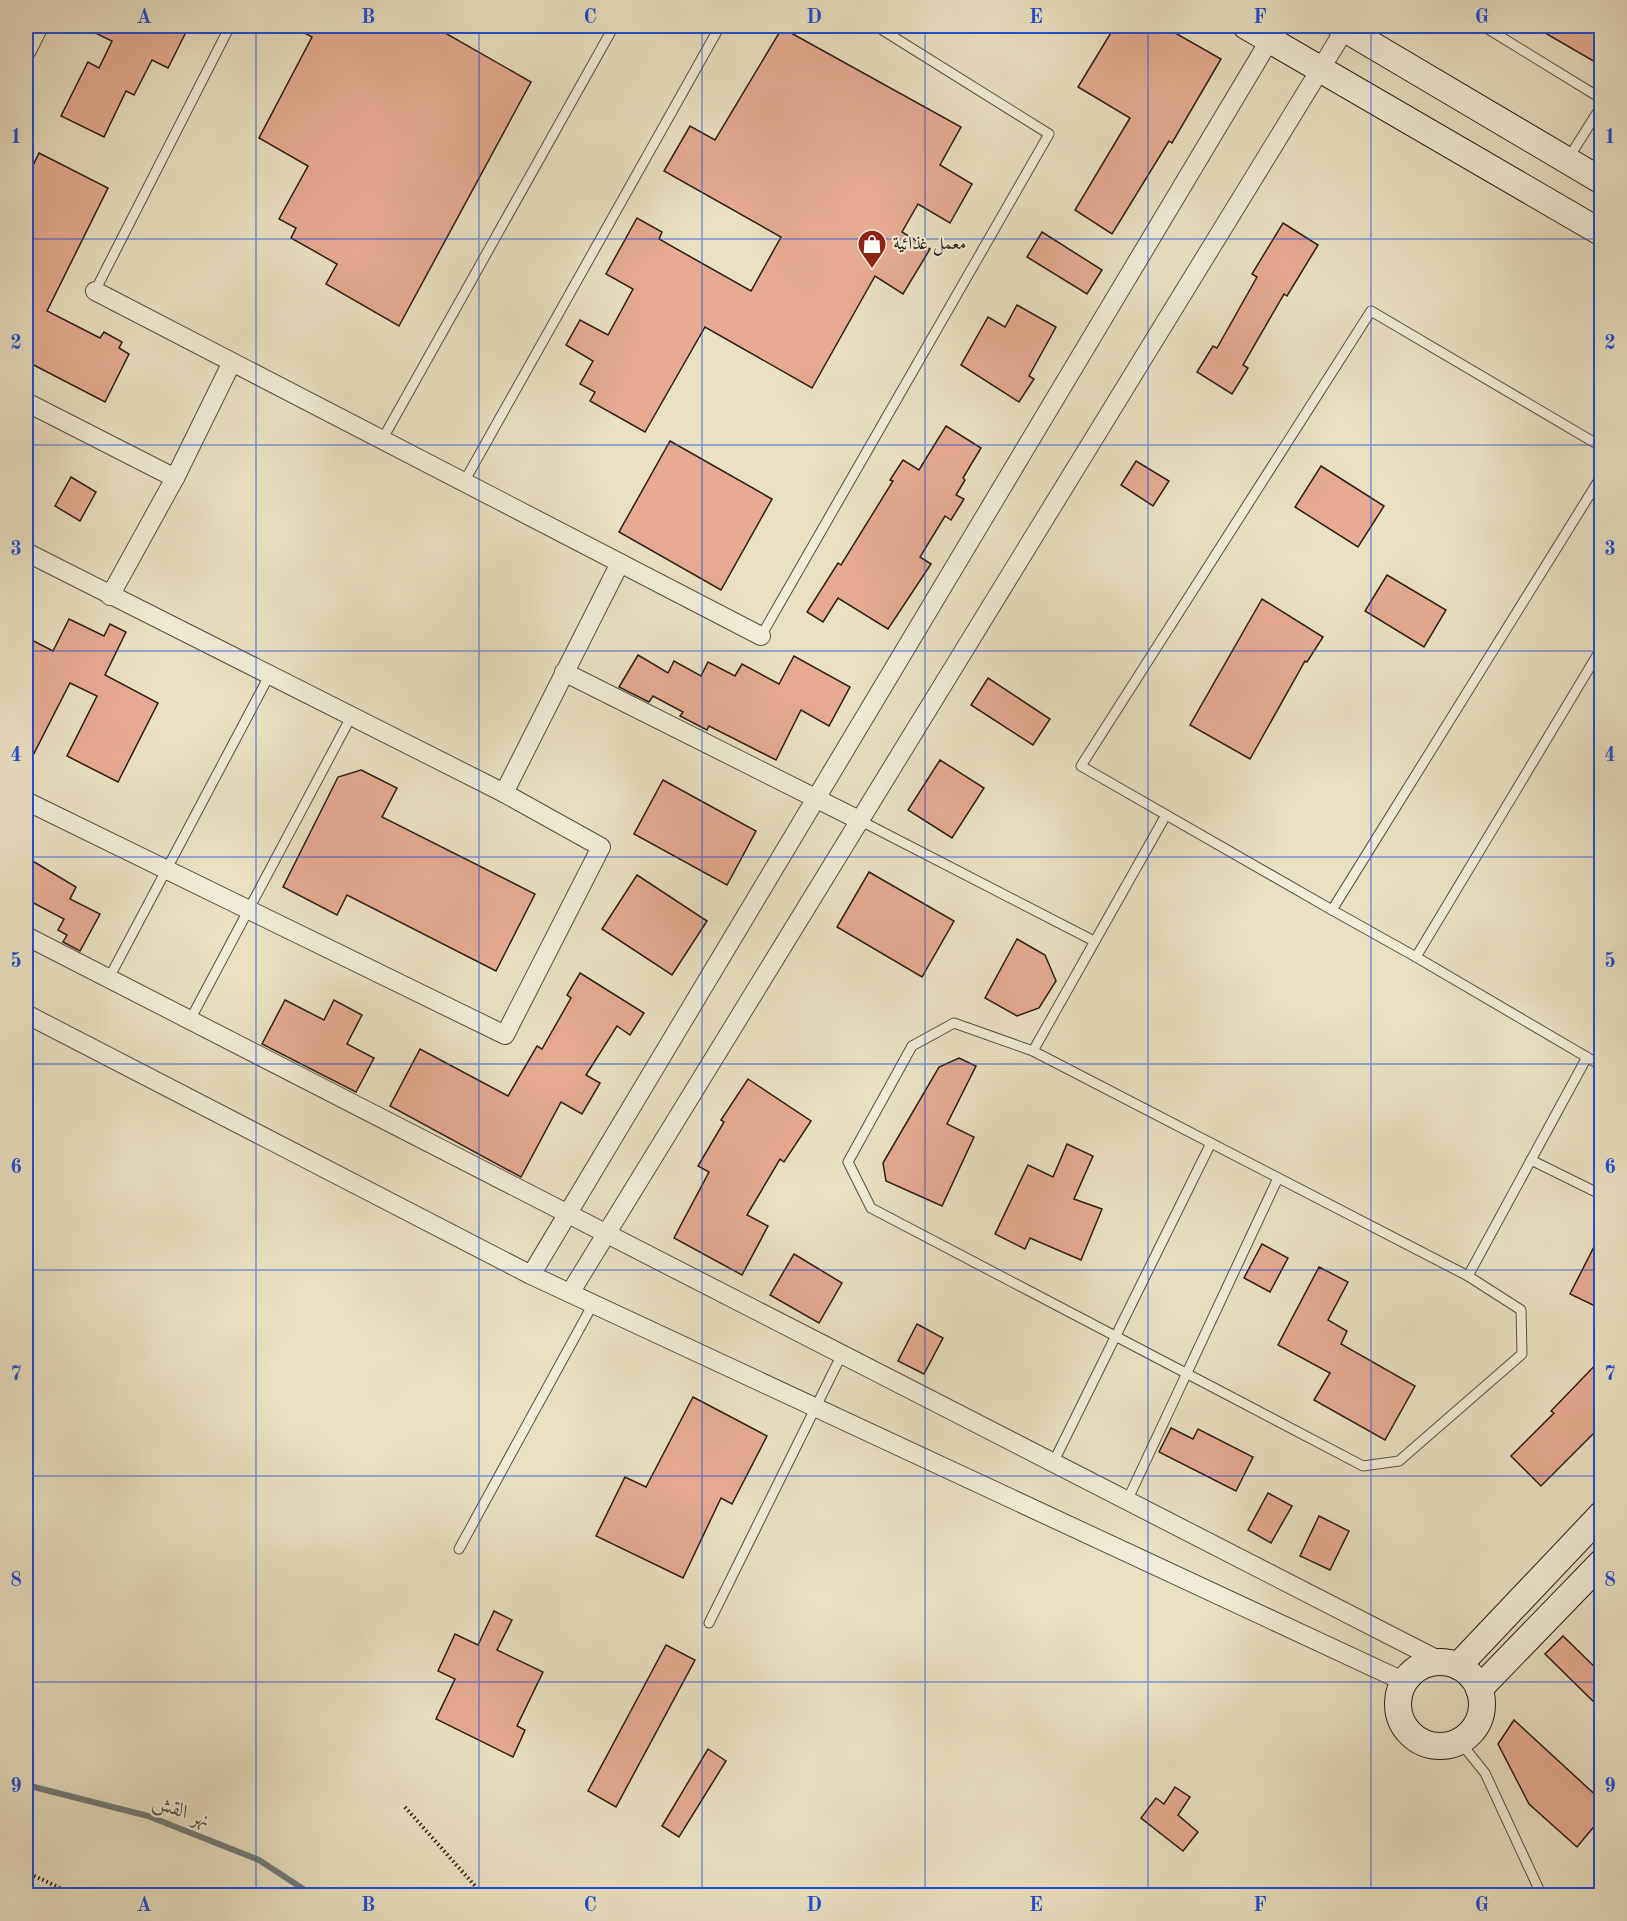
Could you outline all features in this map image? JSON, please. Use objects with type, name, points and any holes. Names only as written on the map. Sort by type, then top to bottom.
[{"type":"street","points":[[26,52],[39,26]]},
{"type":"street","points":[[1246,26],[1274,33],[1322,69],[1602,233]]},
{"type":"street","points":[[570,1293],[1322,69],[1344,27],[1602,181]]},
{"type":"street","points":[[531,1275],[1274,33]]},
{"type":"street","points":[[95,291],[761,636]]},
{"type":"street","points":[[110,596],[175,478],[232,362]]},
{"type":"street","points":[[26,402],[175,478]]},
{"type":"street","points":[[26,552],[504,793],[601,847],[505,1035],[26,801]]},
{"type":"street","points":[[504,793],[620,562]]},
{"type":"street","points":[[564,672],[861,821]]},
{"type":"street","points":[[26,936],[1127,1501],[1450,1664],[1470,1675],[1479,1689],[1483,1703],[1480,1718],[1471,1733],[1460,1742],[1446,1746],[1431,1746],[1411,1734],[1403,1723],[1399,1710],[1399,1696],[1405,1682],[1415,1671],[1428,1664],[1450,1664],[1602,1514]]},
{"type":"street","points":[[26,1014],[531,1275],[1405,1682]]},
{"type":"street","points":[[1479,1689],[1602,1562]]},
{"type":"lane","points":[[95,291],[230,26]]},
{"type":"lane","points":[[382,440],[614,26]]},
{"type":"lane","points":[[464,483],[720,26]]},
{"type":"lane","points":[[761,636],[1049,134],[876,26]]},
{"type":"lane","points":[[1483,26],[1602,99]]},
{"type":"lane","points":[[1567,160],[1602,105]]},
{"type":"lane","points":[[1602,447],[1371,311],[1081,766],[1602,1066]]},
{"type":"lane","points":[[1332,910],[1602,475]]},
{"type":"lane","points":[[1416,957],[1602,646]]},
{"type":"lane","points":[[109,978],[269,676]]},
{"type":"lane","points":[[190,1020],[351,717]]},
{"type":"lane","points":[[1033,1051],[1166,815]]},
{"type":"lane","points":[[861,821],[1094,941]]},
{"type":"lane","points":[[954,1023],[1033,1051],[1468,1276],[1521,1310],[1522,1354],[1399,1461],[1363,1466],[871,1208],[848,1162],[912,1046],[954,1023]]},
{"type":"lane","points":[[1468,1276],[1587,1058]]},
{"type":"lane","points":[[1053,1463],[1211,1143]]},
{"type":"lane","points":[[1531,1160],[1602,1195]]},
{"type":"lane","points":[[1127,1501],[1278,1178]]},
{"type":"lane","points":[[459,1549],[593,1304]]},
{"type":"lane","points":[[709,1623],[842,1354]]},
{"type":"lane","points":[[1460,1742],[1485,1773],[1542,1896]]},
{"type":"lane","points":[[1594,1896],[1602,1888]]},
{"type":"path","points":[[405,1808],[484,1896]]},
{"type":"path","points":[[26,1872],[77,1896]]},
{"type":"building","points":[[81,26],[189,26],[168,68],[152,60],[134,95],[126,91],[104,137],[61,116],[88,62],[99,68],[112,41]]},
{"type":"building","points":[[292,26],[433,26],[531,82],[399,326],[326,284],[337,264],[291,238],[296,228],[279,219],[308,166],[259,138],[312,37]]},
{"type":"building","points":[[1115,26],[1163,26],[1221,59],[1172,143],[1169,141],[1112,234],[1075,210],[1130,118],[1078,87]]},
{"type":"building","points":[[1533,26],[1602,26],[1602,66]]},
{"type":"building","points":[[782,28],[961,127],[940,165],[972,184],[950,223],[918,204],[902,232],[930,249],[903,294],[875,276],[812,388],[705,327],[645,432],[590,401],[595,392],[580,384],[593,361],[566,345],[580,320],[608,335],[633,289],[606,274],[637,218],[662,232],[659,239],[751,291],[781,237],[664,171],[690,126],[715,140]]},
{"type":"building","points":[[39,153],[108,188],[47,311],[100,338],[104,332],[122,342],[119,348],[129,354],[105,402],[26,361],[26,180]]},
{"type":"building","points":[[1283,223],[1318,245],[1287,296],[1284,294],[1243,365],[1248,368],[1232,394],[1197,372],[1213,346],[1217,348],[1257,277],[1252,274]]},
{"type":"building","points":[[1042,232],[1102,270],[1087,294],[1027,257]]},
{"type":"building","points":[[1017,305],[1056,327],[1029,376],[1034,379],[1019,402],[961,365],[988,317],[1005,327]]},
{"type":"building","points":[[946,426],[981,448],[963,478],[965,480],[956,495],[964,499],[951,520],[945,516],[920,557],[931,564],[888,629],[838,598],[823,622],[807,612],[838,563],[841,565],[893,481],[890,480],[903,460],[919,470]]},
{"type":"building","points":[[670,441],[772,499],[721,590],[619,532]]},
{"type":"building","points":[[1136,461],[1169,481],[1153,506],[1121,485]]},
{"type":"building","points":[[1321,466],[1384,506],[1358,547],[1295,507]]},
{"type":"building","points":[[71,477],[96,492],[80,521],[55,506]]},
{"type":"building","points":[[1387,575],[1446,610],[1424,647],[1365,611]]},
{"type":"building","points":[[1262,599],[1323,637],[1307,662],[1305,661],[1250,759],[1190,725]]},
{"type":"building","points":[[69,619],[104,636],[110,624],[126,632],[105,675],[158,703],[118,782],[67,756],[97,696],[70,683],[26,769],[26,637],[53,651]]},
{"type":"building","points":[[638,655],[668,673],[674,661],[701,676],[708,662],[735,676],[742,664],[779,684],[794,656],[850,687],[829,726],[801,710],[776,760],[709,726],[707,730],[680,716],[683,712],[653,696],[649,702],[619,687]]},
{"type":"building","points":[[988,678],[1050,719],[1033,745],[971,705]]},
{"type":"building","points":[[940,760],[984,788],[952,838],[908,810]]},
{"type":"building","points":[[361,770],[397,788],[382,817],[535,894],[496,971],[347,895],[337,915],[283,887],[338,777]]},
{"type":"building","points":[[663,780],[756,831],[727,885],[634,834]]},
{"type":"building","points":[[26,857],[76,887],[70,899],[100,914],[80,951],[63,942],[67,935],[58,930],[64,919],[26,899]]},
{"type":"building","points":[[869,872],[954,921],[922,977],[837,927]]},
{"type":"building","points":[[637,875],[707,921],[672,975],[602,929]]},
{"type":"building","points":[[1017,939],[1045,955],[1056,981],[1039,1008],[1017,1016],[985,998]]},
{"type":"building","points":[[580,973],[644,1013],[630,1035],[617,1026],[586,1075],[600,1083],[582,1114],[561,1102],[521,1177],[390,1106],[420,1049],[508,1096],[537,1046],[542,1049],[571,998],[567,995]]},
{"type":"building","points":[[285,1000],[324,1020],[334,1000],[362,1015],[347,1044],[374,1058],[356,1092],[262,1044]]},
{"type":"building","points":[[959,1058],[976,1066],[947,1124],[974,1137],[942,1206],[886,1181],[883,1163],[939,1067]]},
{"type":"building","points":[[748,1079],[811,1121],[784,1162],[780,1159],[747,1215],[768,1226],[742,1275],[674,1238],[709,1172],[698,1166],[724,1122],[721,1120]]},
{"type":"building","points":[[1067,1144],[1093,1156],[1074,1199],[1102,1209],[1081,1260],[1030,1238],[1025,1249],[995,1234],[1028,1165],[1053,1177]]},
{"type":"building","points":[[1602,1231],[1602,1305],[1596,1303],[1595,1306],[1570,1294]]},
{"type":"building","points":[[1262,1244],[1288,1258],[1270,1292],[1244,1278]]},
{"type":"building","points":[[794,1254],[842,1283],[819,1323],[770,1295]]},
{"type":"building","points":[[1319,1267],[1348,1282],[1328,1320],[1347,1331],[1341,1344],[1415,1386],[1385,1440],[1314,1400],[1330,1373],[1278,1345]]},
{"type":"building","points":[[917,1324],[943,1338],[924,1374],[898,1361]]},
{"type":"building","points":[[1602,1358],[1602,1425],[1541,1486],[1511,1456],[1554,1413],[1551,1411]]},
{"type":"building","points":[[693,1397],[767,1436],[732,1504],[721,1498],[683,1578],[596,1536],[625,1477],[646,1487]]},
{"type":"building","points":[[1171,1428],[1193,1439],[1198,1429],[1253,1457],[1236,1491],[1159,1452]]},
{"type":"building","points":[[1268,1493],[1292,1506],[1271,1543],[1248,1530]]},
{"type":"building","points":[[1319,1516],[1349,1531],[1330,1570],[1300,1556]]},
{"type":"building","points":[[494,1611],[512,1620],[497,1650],[543,1672],[517,1726],[525,1730],[513,1757],[436,1719],[455,1679],[438,1671],[455,1634],[478,1645]]},
{"type":"building","points":[[1563,1636],[1602,1674],[1602,1710],[1545,1654]]},
{"type":"building","points":[[666,1645],[695,1660],[616,1807],[588,1791]]},
{"type":"building","points":[[1514,1720],[1602,1801],[1602,1817],[1577,1847],[1529,1804],[1498,1744]]},
{"type":"building","points":[[708,1749],[726,1761],[679,1837],[662,1826]]},
{"type":"building","points":[[1175,1787],[1190,1797],[1178,1815],[1198,1832],[1183,1851],[1141,1818],[1156,1798],[1164,1804]]},
{"type":"waterway","name":"نهر القش","points":[[26,1785],[148,1816],[259,1860],[314,1896]]},
{"type":"place","name":"معمل غذائية","points":[[872,270]]}]
